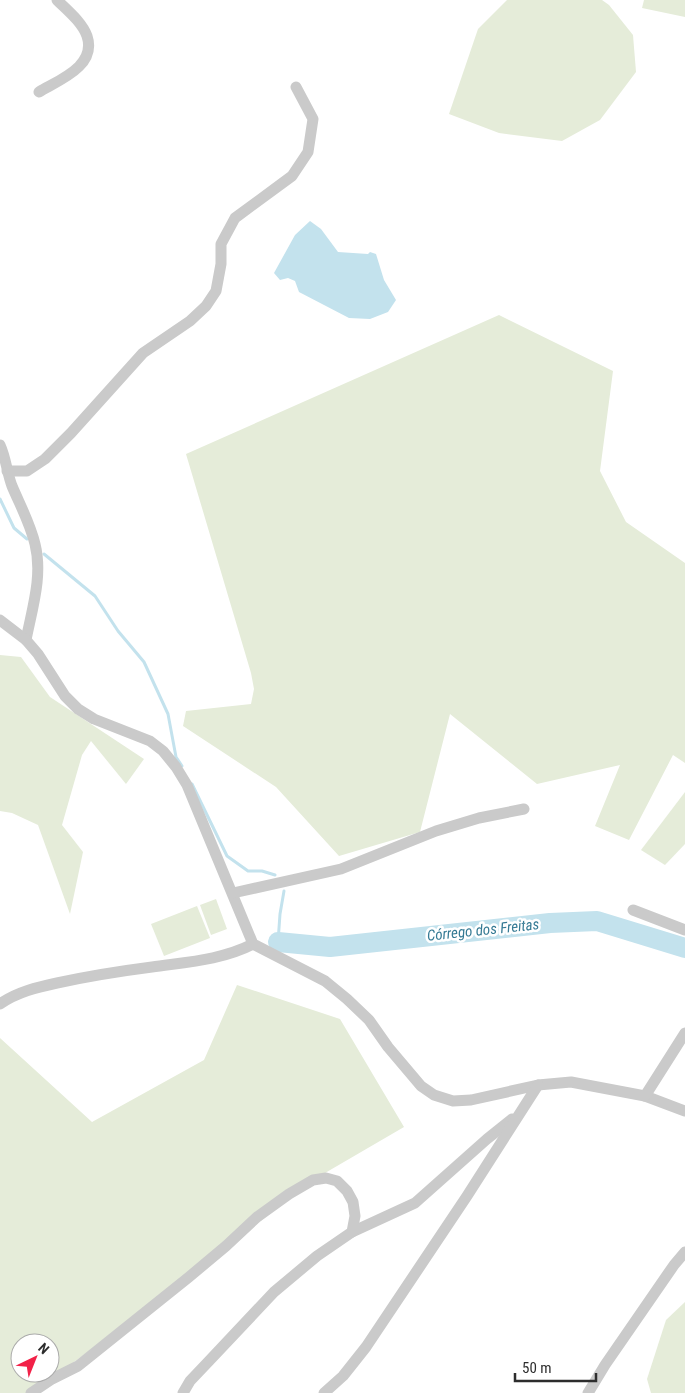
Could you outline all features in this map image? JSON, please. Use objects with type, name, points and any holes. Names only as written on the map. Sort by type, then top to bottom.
[{"type":"street","points":[[39,92],[79,68],[86,57],[89,47],[87,35],[57,0]]},
{"type":"street","points":[[7,471],[27,471],[45,459],[143,353],[190,321],[206,306],[216,291],[222,244],[235,218],[292,176],[308,152],[313,119],[296,87]]},
{"type":"street","points":[[0,445],[7,471],[31,528],[36,546],[38,563],[37,584],[26,640]]},
{"type":"street","points":[[0,620],[26,640],[38,654],[65,696],[78,709],[94,719],[150,742],[163,751],[187,785],[253,944],[325,981],[347,999],[369,1020],[420,1086],[434,1095],[453,1101],[471,1100],[538,1085],[571,1082],[645,1096],[685,1111]]},
{"type":"street","points":[[233,893],[341,869],[436,831],[479,818],[524,808]]},
{"type":"street","points":[[633,910],[685,930]]},
{"type":"street","points":[[0,1004],[33,988],[69,980],[203,960],[242,950],[253,944]]},
{"type":"street","points":[[645,1096],[685,1033]]},
{"type":"street","points":[[324,1393],[344,1376],[366,1347],[462,1204],[538,1085]]},
{"type":"street","points":[[183,1393],[190,1381],[274,1292],[317,1256],[352,1232],[415,1203],[487,1138],[520,1113]]},
{"type":"street","points":[[31,1393],[52,1379],[78,1366],[211,1258],[256,1217],[313,1180],[326,1178],[337,1181],[347,1191],[353,1202],[355,1216],[352,1232]]},
{"type":"street","points":[[588,1393],[605,1365],[685,1252]]},
{"type":"green space","points":[[507,0],[602,0],[609,5],[633,35],[636,72],[600,120],[562,141],[499,133],[449,114],[478,29]]},
{"type":"green space","points":[[644,0],[685,0],[685,17],[642,8]]},
{"type":"green space","points":[[499,315],[613,371],[600,471],[626,522],[685,563],[685,763],[673,755],[629,840],[595,826],[620,765],[537,784],[450,714],[420,832],[339,856],[276,787],[183,726],[186,711],[251,704],[254,689],[251,673],[186,454]]},
{"type":"green space","points":[[0,655],[21,657],[50,697],[144,759],[126,784],[91,741],[82,755],[62,825],[83,852],[70,914],[38,825],[12,813],[0,811]]},
{"type":"green space","points":[[685,792],[685,844],[665,865],[641,850]]},
{"type":"green space","points":[[216,899],[227,929],[211,935],[200,905]]},
{"type":"green space","points":[[197,906],[210,938],[164,956],[151,924]]},
{"type":"green space","points":[[237,985],[340,1019],[404,1127],[313,1180],[189,1277],[60,1372],[60,1333],[10,1333],[10,1383],[46,1383],[32,1393],[0,1393],[0,1038],[92,1122],[204,1060]]},
{"type":"green space","points":[[685,1302],[685,1393],[651,1393],[647,1379],[666,1320]]},
{"type":"water","points":[[310,221],[321,229],[338,252],[368,254],[370,252],[376,254],[384,280],[396,300],[388,312],[370,319],[349,318],[299,292],[295,281],[288,278],[280,280],[274,273],[295,235]]},
{"type":"waterway","points":[[0,499],[14,528],[27,539]]},
{"type":"waterway","points":[[44,554],[95,596],[118,631],[144,662],[168,714],[176,757],[182,766]]},
{"type":"waterway","points":[[192,784],[227,856],[248,871],[262,871],[275,875]]},
{"type":"waterway","points":[[278,942],[284,891]]},
{"type":"waterway","name":"Córrego dos Freitas","points":[[278,942],[330,947],[550,923],[597,921],[685,948]]}]
